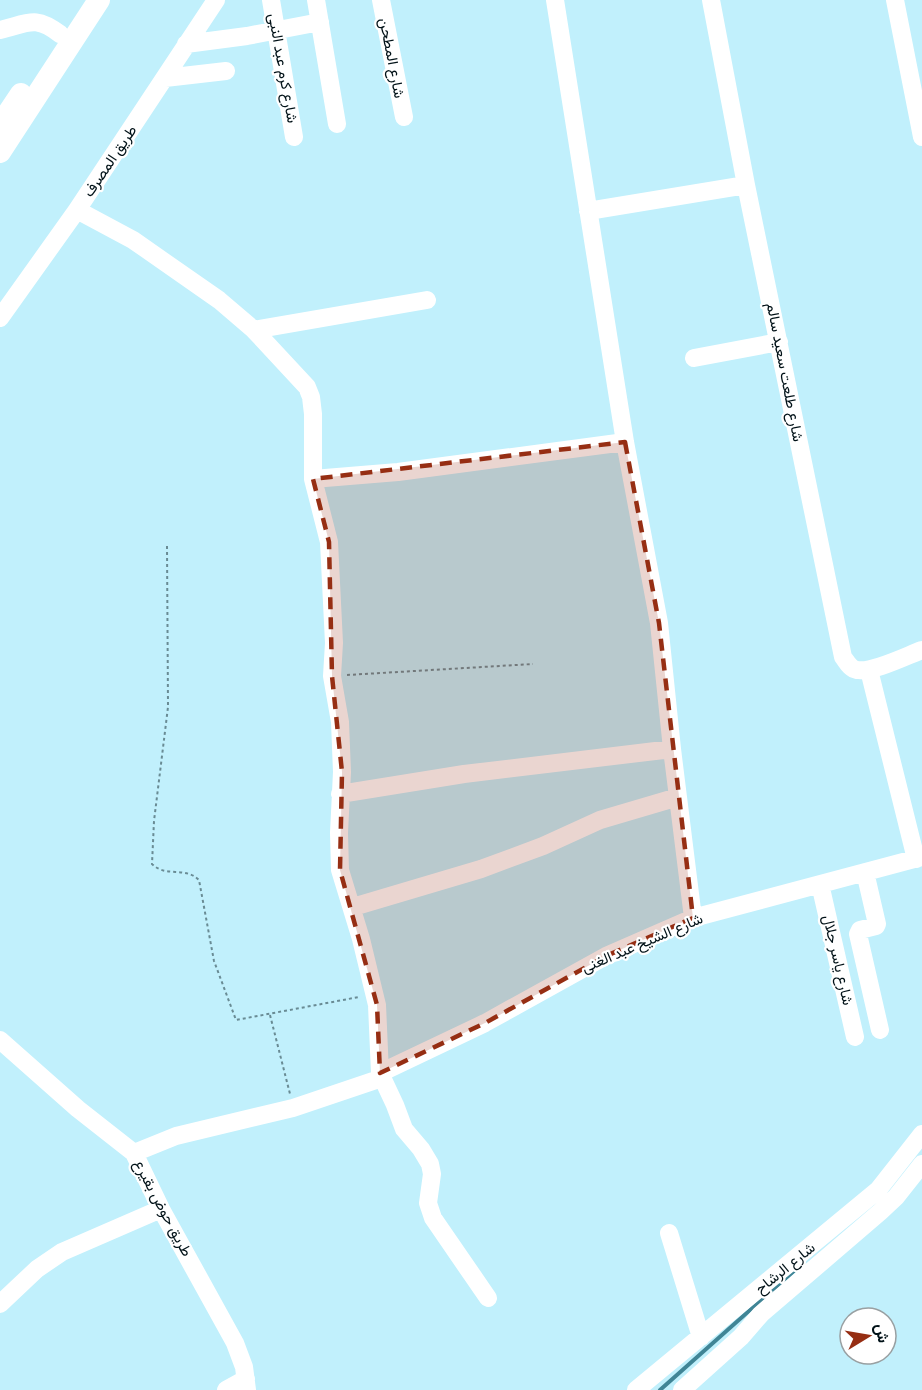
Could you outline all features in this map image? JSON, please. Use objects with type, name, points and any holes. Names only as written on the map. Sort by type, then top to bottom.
[{"type":"main road","points":[[0,125],[82,0]]},
{"type":"main road","points":[[0,152],[99,0]]},
{"type":"street","name":"طريق المصرف","points":[[0,318],[77,210],[216,0]]},
{"type":"street","name":"شارع كرم عبد النبى","points":[[271,0],[294,137]]},
{"type":"street","points":[[316,0],[337,124]]},
{"type":"street","name":"شارع المطحن","points":[[381,0],[404,117]]},
{"type":"street","points":[[555,0],[625,442],[659,622],[693,918]]},
{"type":"street","name":"شارع طلعت سعيد سالم","points":[[711,0],[746,185],[843,657],[851,668],[868,670]]},
{"type":"street","points":[[896,0],[922,137]]},
{"type":"street","points":[[0,30],[39,22],[47,24],[60,34]]},
{"type":"street","points":[[186,44],[320,22]]},
{"type":"street","points":[[165,78],[226,71]]},
{"type":"street","points":[[588,211],[746,185]]},
{"type":"street","points":[[77,210],[133,240],[219,300],[254,330],[307,387],[313,414],[313,479],[329,542],[334,643],[332,676],[340,722],[342,772],[338,851],[340,870],[353,907],[377,1005],[380,1073],[396,1105],[404,1129],[422,1149],[430,1164],[432,1174],[428,1199],[433,1218],[488,1298]]},
{"type":"street","points":[[254,330],[427,300]]},
{"type":"street","points":[[694,358],[779,342]]},
{"type":"street","points":[[313,479],[398,472],[625,442]]},
{"type":"street","points":[[920,860],[868,670],[922,650]]},
{"type":"street","points":[[340,794],[476,773],[672,749]]},
{"type":"street","points":[[353,907],[481,869],[543,846],[600,820],[678,796]]},
{"type":"street","name":"شارع الشيخ عبد الغنى","points":[[293,1108],[379,1079],[380,1073],[485,1023],[606,956],[693,918],[865,872],[920,860]]},
{"type":"street","points":[[865,872],[877,924],[860,930],[858,934],[880,1030]]},
{"type":"street","name":"شارع ياسر جلال","points":[[820,884],[855,1037]]},
{"type":"street","name":"طريق حوض بقيرع","points":[[0,1040],[78,1109],[134,1153],[161,1209],[232,1338],[247,1385]]},
{"type":"street","points":[[134,1153],[176,1136],[293,1108]]},
{"type":"street","name":"شارع الرشاح","points":[[636,1390],[878,1190],[922,1134]]},
{"type":"street","name":"شارع الرشاح","points":[[682,1390],[741,1337],[761,1314],[896,1197],[922,1164]]},
{"type":"street","points":[[0,1304],[37,1269],[62,1252],[161,1209]]},
{"type":"street","points":[[669,1233],[701,1336]]},
{"type":"street","points":[[226,1390],[247,1385]]},
{"type":"path","points":[[167,546],[168,697],[162,769],[154,820],[152,864],[164,871],[188,872],[199,880],[213,961],[236,1020],[374,994]]},
{"type":"path","points":[[332,676],[533,664]]},
{"type":"path","points":[[270,1015],[293,1108]]},
{"type":"highlighted area","points":[[625,442],[659,623],[693,918],[606,956],[485,1023],[380,1073],[377,1005],[340,870],[342,772],[332,676],[329,542],[313,479]]},
{"type":"waterway","points":[[660,1390],[794,1271]]}]
